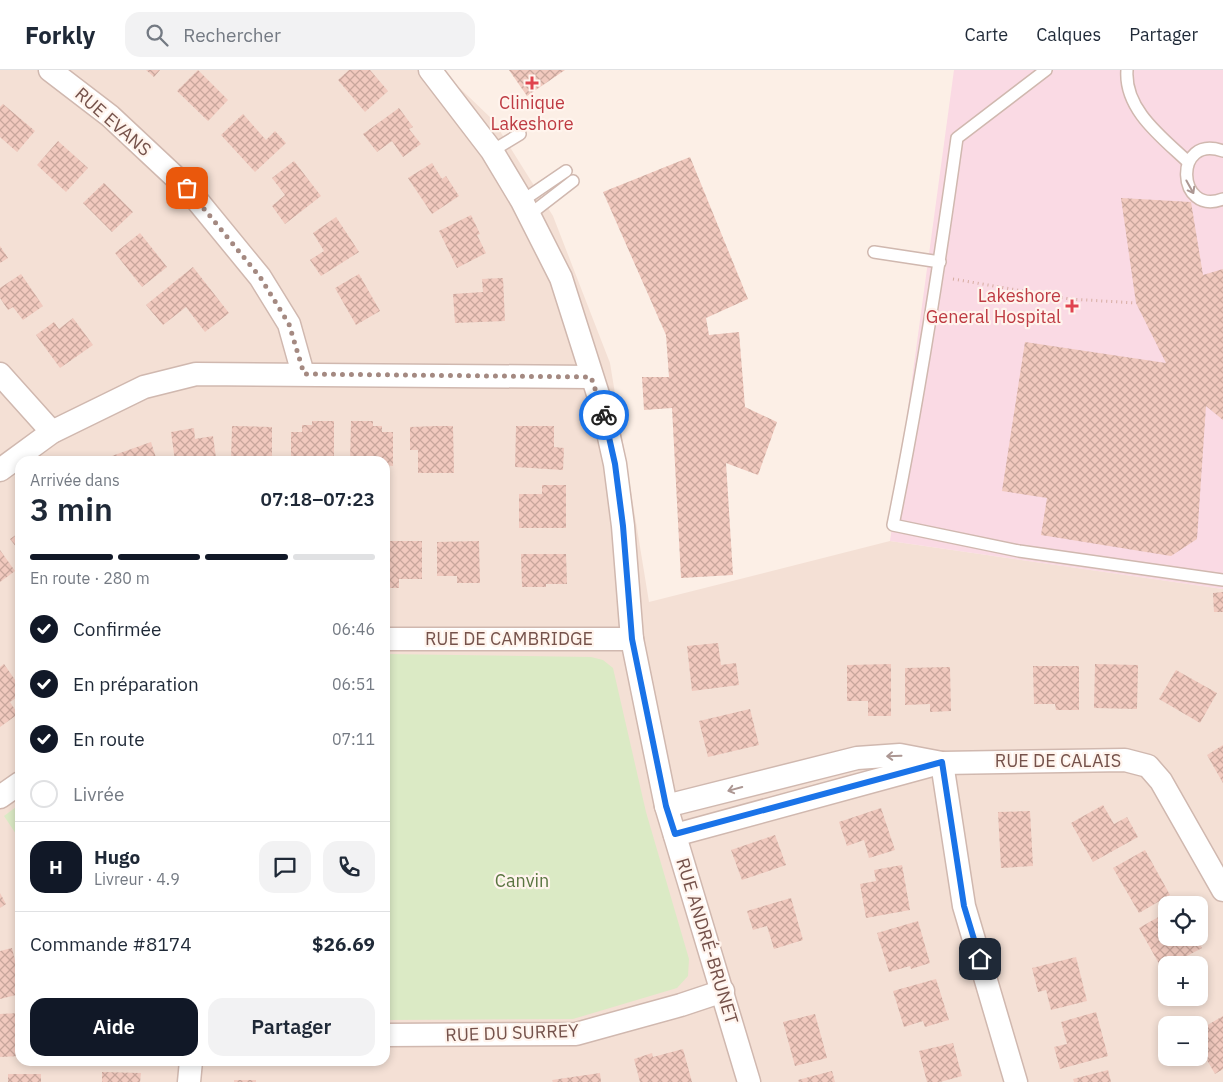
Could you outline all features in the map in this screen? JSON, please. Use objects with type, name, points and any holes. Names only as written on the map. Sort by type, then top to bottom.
[{"type":"street","name":"RUE EVANS","points":[[50,70],[110,116],[187,188],[260,277],[289,324],[304,374]]},
{"type":"street","name":"RUE ANDRÉ-BRUNET","points":[[430,70],[492,151],[525,208],[561,278],[603,410],[615,464],[623,526],[632,639],[666,806],[749,1082]]},
{"type":"street","points":[[0,374],[52,432]]},
{"type":"street","points":[[19,456],[52,432],[144,387],[196,374],[591,377]]},
{"type":"street","points":[[0,470],[15,459]]},
{"type":"street","name":"RUE DE CAMBRIDGE","points":[[390,639],[632,639]]},
{"type":"street","name":"RUE DE CALAIS","points":[[666,806],[857,758],[900,755],[942,762],[1125,760],[1148,766],[1161,781],[1223,890]]},
{"type":"street","points":[[942,762],[964,906],[1016,1082]]},
{"type":"street","name":"RUE DE CALAIS","points":[[675,834],[942,762]]},
{"type":"street","points":[[0,797],[15,786]]},
{"type":"street","name":"RUE DU SURREY","points":[[390,1035],[576,1034],[681,1005],[723,991]]},
{"type":"street","points":[[189,1082],[191,1066]]},
{"type":"lane","points":[[1046,70],[957,138],[938,276],[908,452],[893,525],[1019,551],[1223,580]]},
{"type":"lane","points":[[1127,70],[1133,101],[1149,125],[1188,162]]},
{"type":"lane","points":[[492,151],[520,134]]},
{"type":"lane","points":[[1223,151],[1213,148],[1202,150],[1194,155],[1188,162],[1185,175],[1187,184],[1192,192],[1202,199],[1211,201],[1223,199]]},
{"type":"lane","points":[[525,208],[566,171]]},
{"type":"lane","points":[[525,208],[573,181]]},
{"type":"lane","points":[[874,252],[940,262]]},
{"type":"path","points":[[938,276],[1070,299],[1136,304]]},
{"type":"shaded area","points":[[0,70],[441,70],[493,120],[553,216],[610,363],[649,602],[890,541],[1223,589],[1223,1082],[0,1082]]},
{"type":"shaded area","name":"Lakeshore General Hospital","points":[[954,70],[1223,70],[1223,589],[890,541]]},
{"type":"green space","name":"Canvin","points":[[390,654],[591,657],[603,660],[613,668],[646,812],[689,959],[688,976],[677,988],[573,1019],[390,1020]]},
{"type":"green space","points":[[15,808],[15,832],[4,816]]},
{"type":"building","points":[[146,70],[160,70],[154,77]]},
{"type":"building","points":[[198,70],[228,100],[208,121],[177,91]]},
{"type":"building","points":[[349,70],[370,70],[388,91],[365,112],[338,80]]},
{"type":"building","name":"Clinique Lakeshore","points":[[509,70],[565,70],[527,96]]},
{"type":"building","points":[[3,104],[35,131],[17,152],[0,137],[0,107]]},
{"type":"building","points":[[399,108],[413,127],[409,129],[421,144],[403,157],[392,141],[377,152],[363,134]]},
{"type":"building","points":[[243,114],[266,140],[275,131],[286,143],[255,172],[221,135]]},
{"type":"building","points":[[58,141],[88,168],[66,192],[37,165]]},
{"type":"building","points":[[690,157],[748,299],[706,318],[709,335],[739,332],[745,407],[777,422],[758,475],[726,463],[733,575],[681,578],[672,408],[644,410],[642,377],[669,377],[666,335],[603,192]]},
{"type":"building","points":[[294,161],[321,196],[285,224],[272,206],[285,195],[272,178]]},
{"type":"building","points":[[432,163],[442,179],[446,176],[459,196],[432,214],[408,178]]},
{"type":"building","points":[[104,183],[133,212],[112,232],[83,203]]},
{"type":"building","points":[[1121,198],[1191,202],[1203,275],[1223,269],[1223,420],[1206,406],[1197,539],[1171,556],[1041,535],[1047,498],[1002,491],[1025,342],[1166,363],[1136,303]]},
{"type":"building","points":[[471,215],[480,234],[477,235],[486,253],[457,268],[439,231]]},
{"type":"building","points":[[336,217],[359,252],[321,276],[310,260],[324,251],[313,233]]},
{"type":"building","points":[[140,233],[167,267],[142,287],[115,253]]},
{"type":"building","points":[[0,246],[8,258],[0,263]]},
{"type":"building","points":[[193,267],[229,313],[205,332],[186,307],[163,325],[146,305]]},
{"type":"building","points":[[21,274],[43,306],[23,320],[13,307],[8,310],[0,298],[0,288]]},
{"type":"building","points":[[359,274],[380,311],[356,325],[335,288]]},
{"type":"building","points":[[503,278],[505,321],[455,323],[453,294],[483,292],[482,279]]},
{"type":"building","points":[[73,318],[93,345],[60,368],[36,335],[54,322],[59,329]]},
{"type":"building","points":[[312,421],[334,421],[334,456],[291,456],[291,432],[302,432],[302,425],[312,425]]},
{"type":"building","points":[[351,421],[373,421],[373,426],[382,426],[382,432],[393,432],[393,466],[390,466],[390,456],[350,456]]},
{"type":"building","points":[[232,426],[272,427],[272,456],[231,456]]},
{"type":"building","points":[[453,426],[454,473],[418,473],[418,450],[410,450],[410,427]]},
{"type":"building","points":[[516,426],[554,426],[554,447],[564,448],[563,470],[515,467]]},
{"type":"building","points":[[194,428],[195,439],[213,436],[216,456],[174,456],[171,432]]},
{"type":"building","points":[[151,442],[155,456],[112,456]]},
{"type":"building","points":[[542,485],[566,485],[566,528],[519,528],[519,494],[542,494]]},
{"type":"building","points":[[15,536],[15,546],[10,539]]},
{"type":"building","points":[[390,541],[422,541],[422,579],[399,579],[399,588],[390,588]]},
{"type":"building","points":[[479,541],[480,583],[457,583],[457,576],[437,576],[437,542]]},
{"type":"building","points":[[0,550],[15,571],[0,582]]},
{"type":"building","points":[[521,554],[566,554],[567,584],[546,584],[546,587],[522,587]]},
{"type":"building","points":[[1223,592],[1223,612],[1214,612],[1213,593]]},
{"type":"building","points":[[718,643],[721,665],[736,663],[739,685],[692,691],[687,646]]},
{"type":"building","points":[[4,664],[15,680],[15,698],[10,702],[15,710],[15,716],[0,727],[0,667]]},
{"type":"building","points":[[891,664],[891,716],[868,716],[868,701],[847,701],[847,665]]},
{"type":"building","points":[[1095,664],[1138,665],[1137,709],[1094,708]]},
{"type":"building","points":[[1033,666],[1079,666],[1079,710],[1056,710],[1055,704],[1034,704]]},
{"type":"building","points":[[950,667],[951,711],[930,712],[930,704],[905,705],[905,668]]},
{"type":"building","points":[[1176,670],[1217,693],[1200,723],[1159,699]]},
{"type":"building","points":[[750,709],[759,745],[708,757],[699,721]]},
{"type":"building","points":[[1223,745],[1223,783],[1207,755]]},
{"type":"building","points":[[1103,805],[1114,824],[1127,817],[1138,837],[1093,862],[1071,823]]},
{"type":"building","points":[[881,808],[895,850],[869,858],[864,840],[847,846],[839,822]]},
{"type":"building","points":[[1030,811],[1033,866],[1001,868],[998,812]]},
{"type":"building","points":[[775,835],[786,865],[742,880],[731,850]]},
{"type":"building","points":[[1145,850],[1170,895],[1158,896],[1158,902],[1139,913],[1113,868]]},
{"type":"building","points":[[902,865],[910,910],[866,918],[860,884],[876,881],[874,870]]},
{"type":"building","points":[[0,893],[6,904],[0,908]]},
{"type":"building","points":[[791,898],[803,940],[774,949],[767,926],[753,930],[747,911]]},
{"type":"building","points":[[1158,917],[1158,946],[1201,946],[1202,948],[1187,956],[1158,956],[1158,962],[1139,928]]},
{"type":"building","points":[[918,921],[930,963],[911,969],[910,966],[889,972],[877,933]]},
{"type":"building","points":[[12,948],[15,961],[15,995],[0,999],[0,951]]},
{"type":"building","points":[[1076,957],[1087,1001],[1051,1010],[1046,990],[1038,992],[1032,968]]},
{"type":"building","points":[[936,979],[949,1020],[925,1027],[923,1021],[904,1027],[893,991]]},
{"type":"building","points":[[1096,1012],[1108,1056],[1060,1069],[1054,1047],[1067,1044],[1061,1022]]},
{"type":"building","points":[[15,1013],[15,1056],[0,1057],[0,1014]]},
{"type":"building","points":[[815,1014],[827,1058],[795,1066],[783,1022]]},
{"type":"building","points":[[1223,1016],[1223,1069],[1215,1074],[1208,1062],[1208,1025]]},
{"type":"building","points":[[953,1043],[962,1076],[940,1082],[927,1082],[919,1051]]},
{"type":"building","points":[[683,1049],[692,1082],[640,1082],[634,1059],[652,1053],[653,1057]]},
{"type":"building","points":[[1108,1070],[1111,1082],[1074,1082],[1073,1079]]},
{"type":"building","points":[[832,1071],[835,1082],[799,1082],[798,1080]]},
{"type":"building","points":[[102,1072],[141,1073],[140,1082],[102,1082]]},
{"type":"building","points":[[600,1073],[601,1082],[553,1082],[552,1080]]},
{"type":"building","points":[[8,1074],[41,1074],[41,1082],[8,1082]]},
{"type":"building","points":[[234,1080],[256,1080],[256,1082],[234,1082]]},
{"type":"way so far","points":[[187,188],[260,277],[289,324],[304,374],[591,377],[604,415]]},
{"type":"place","name":"Clinique Lakeshore","points":[[532,83]]},
{"type":"place","name":"Lakeshore General Hospital","points":[[1072,306]]},
{"type":"route","points":[[604,415],[615,464],[623,526],[632,639],[666,806],[675,834],[904,774],[942,762],[964,906],[980,959]]}]
